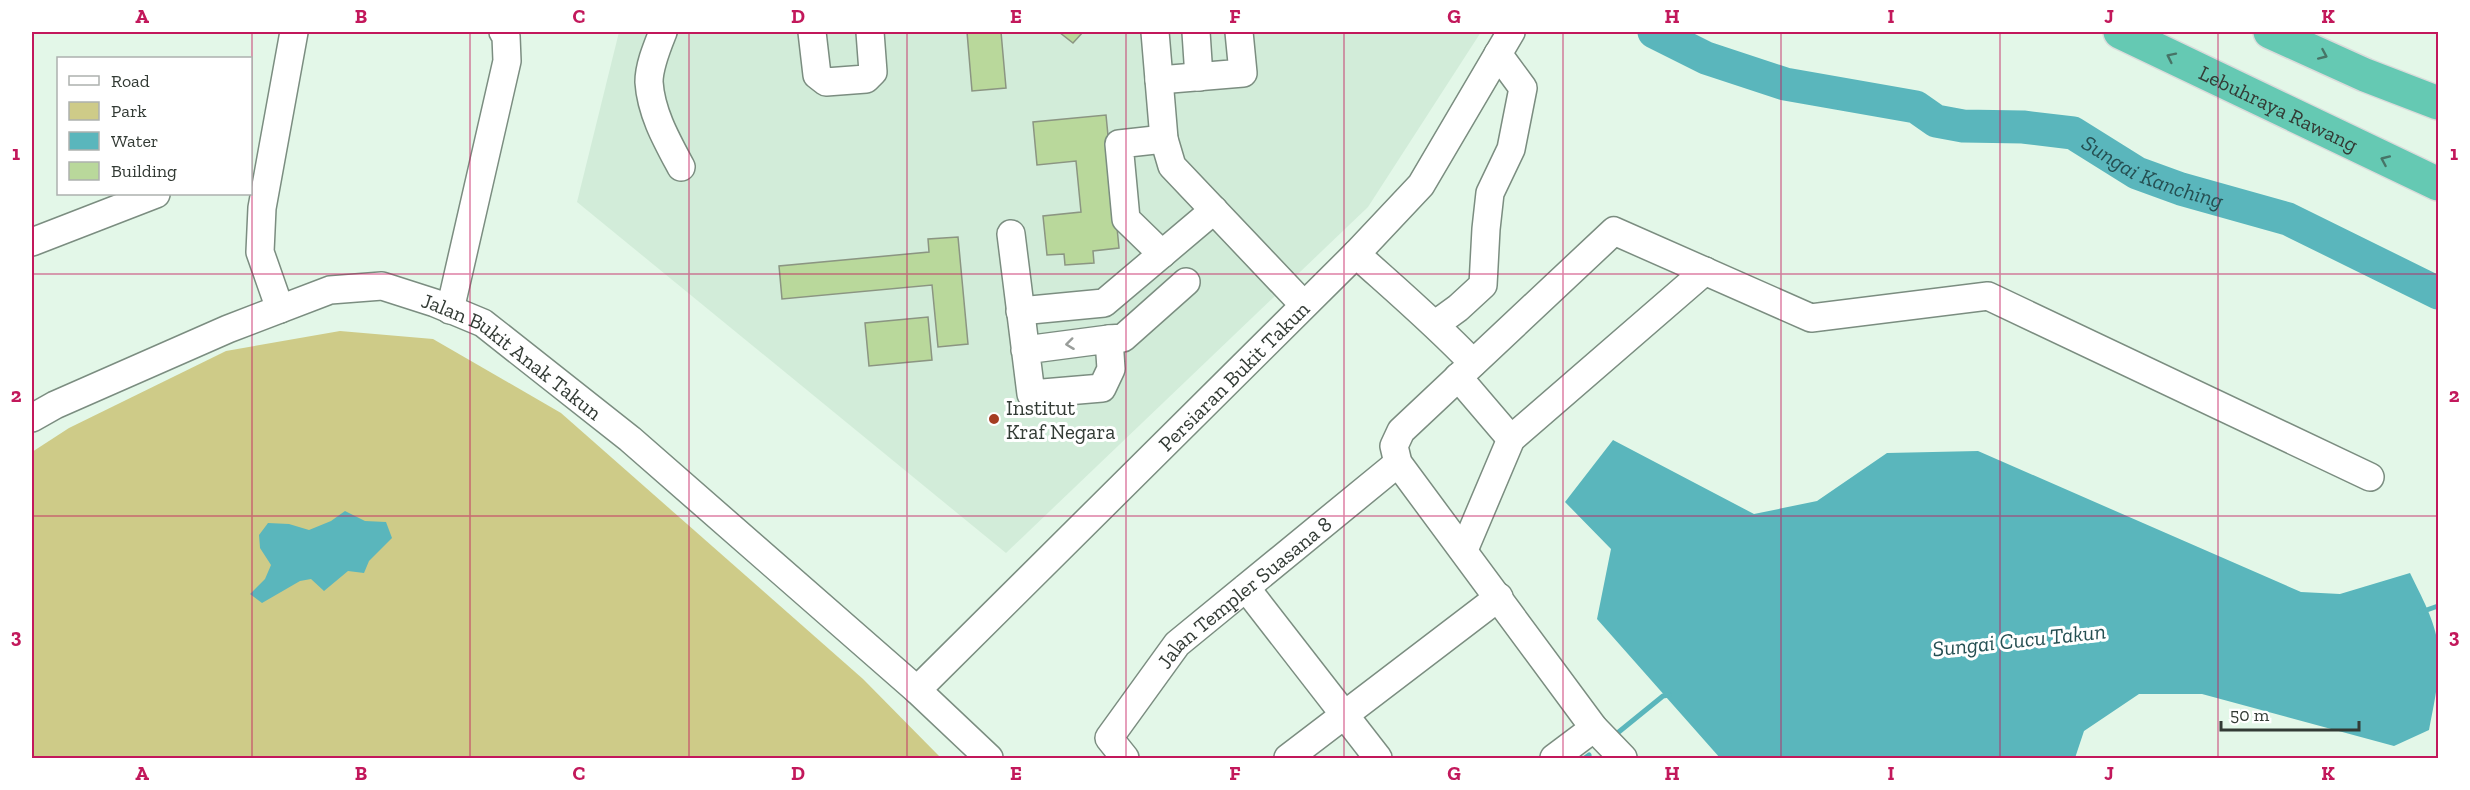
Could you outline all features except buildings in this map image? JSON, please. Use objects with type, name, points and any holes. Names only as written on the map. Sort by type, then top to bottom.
[{"type":"highway","name":"Lebuhraya Rawang","points":[[2120,32],[2439,184]]},
{"type":"highway","points":[[2270,32],[2366,75],[2439,104]]},
{"type":"street","points":[[280,309],[260,252],[262,208],[259,175],[294,32]]},
{"type":"street","points":[[450,310],[507,61],[506,36],[503,32]]},
{"type":"street","points":[[663,32],[654,55],[649,81],[660,129],[681,167]]},
{"type":"street","points":[[812,32],[817,75],[826,82],[866,79],[873,72],[870,32]]},
{"type":"street","points":[[1155,32],[1164,139],[1172,166],[1303,304]]},
{"type":"street","points":[[1196,32],[1199,77]]},
{"type":"street","points":[[1159,80],[1243,73],[1239,32]]},
{"type":"street","points":[[1437,324],[1483,285],[1490,193],[1510,149],[1523,88],[1504,43]]},
{"type":"street","name":"Persiaran Bukit Takun","points":[[917,690],[1303,304],[1356,254],[1421,185],[1504,43]]},
{"type":"street","points":[[1162,254],[1126,219],[1119,144],[1164,139]]},
{"type":"street","points":[[32,242],[107,202],[150,195]]},
{"type":"street","points":[[1020,310],[1104,303],[1214,210]]},
{"type":"street","points":[[1623,759],[1594,728],[1398,463],[1394,446],[1401,431],[1614,231],[1811,318],[1988,296],[2370,477]]},
{"type":"street","points":[[1011,234],[1031,394],[1102,388],[1111,369],[1108,339]]},
{"type":"street","points":[[1356,254],[1437,324],[1511,439]]},
{"type":"street","points":[[1464,550],[1511,439],[1706,271]]},
{"type":"street","points":[[1025,350],[1124,338],[1186,282]]},
{"type":"street","name":"Jalan Bukit Anak Takun","points":[[32,418],[55,405],[228,328],[330,290],[382,286],[450,310],[483,323],[630,439],[917,690],[989,759]]},
{"type":"street","name":"Jalan Templer Suasana 8","points":[[1117,748],[1177,644],[1398,463]]},
{"type":"street","points":[[1246,588],[1378,759]]},
{"type":"street","points":[[1288,759],[1499,597]]},
{"type":"street","points":[[1554,759],[1594,728]]},
{"type":"shaded area","name":"Institut Kraf Negara","points":[[619,32],[1481,32],[1368,207],[1006,553],[577,202]]},
{"type":"green space","points":[[340,331],[433,339],[561,413],[863,679],[941,758],[32,758],[32,452],[69,428],[226,351]]},
{"type":"water","points":[[1613,440],[1754,514],[1817,501],[1887,453],[1978,451],[2301,592],[2340,594],[2410,573],[2437,638],[2438,678],[2429,730],[2394,746],[2202,694],[2139,694],[2084,731],[2075,758],[1720,758],[1597,619],[1611,549],[1565,502]]},
{"type":"water","points":[[345,511],[365,521],[386,522],[392,538],[369,561],[364,573],[348,571],[324,591],[311,579],[300,581],[262,603],[250,594],[265,579],[271,565],[260,548],[259,535],[268,523],[289,524],[309,530],[331,521]]},
{"type":"waterway","name":"Sungai Kanching","points":[[1654,32],[1706,58],[1785,84],[1916,107],[1936,121],[1963,126],[2023,127],[2073,133],[2137,173],[2181,189],[2288,219],[2438,293]]},
{"type":"waterway","name":"Sungai Cucu Takun","points":[[2421,612],[2438,606]]},
{"type":"waterway","name":"Sungai Cucu Takun","points":[[1615,735],[1663,696],[1669,695]]},
{"type":"waterway","name":"Sungai Cucu Takun","points":[[1585,758],[1589,755]]},
{"type":"place","name":"Institut Kraf Negara","points":[[994,419]]}]
